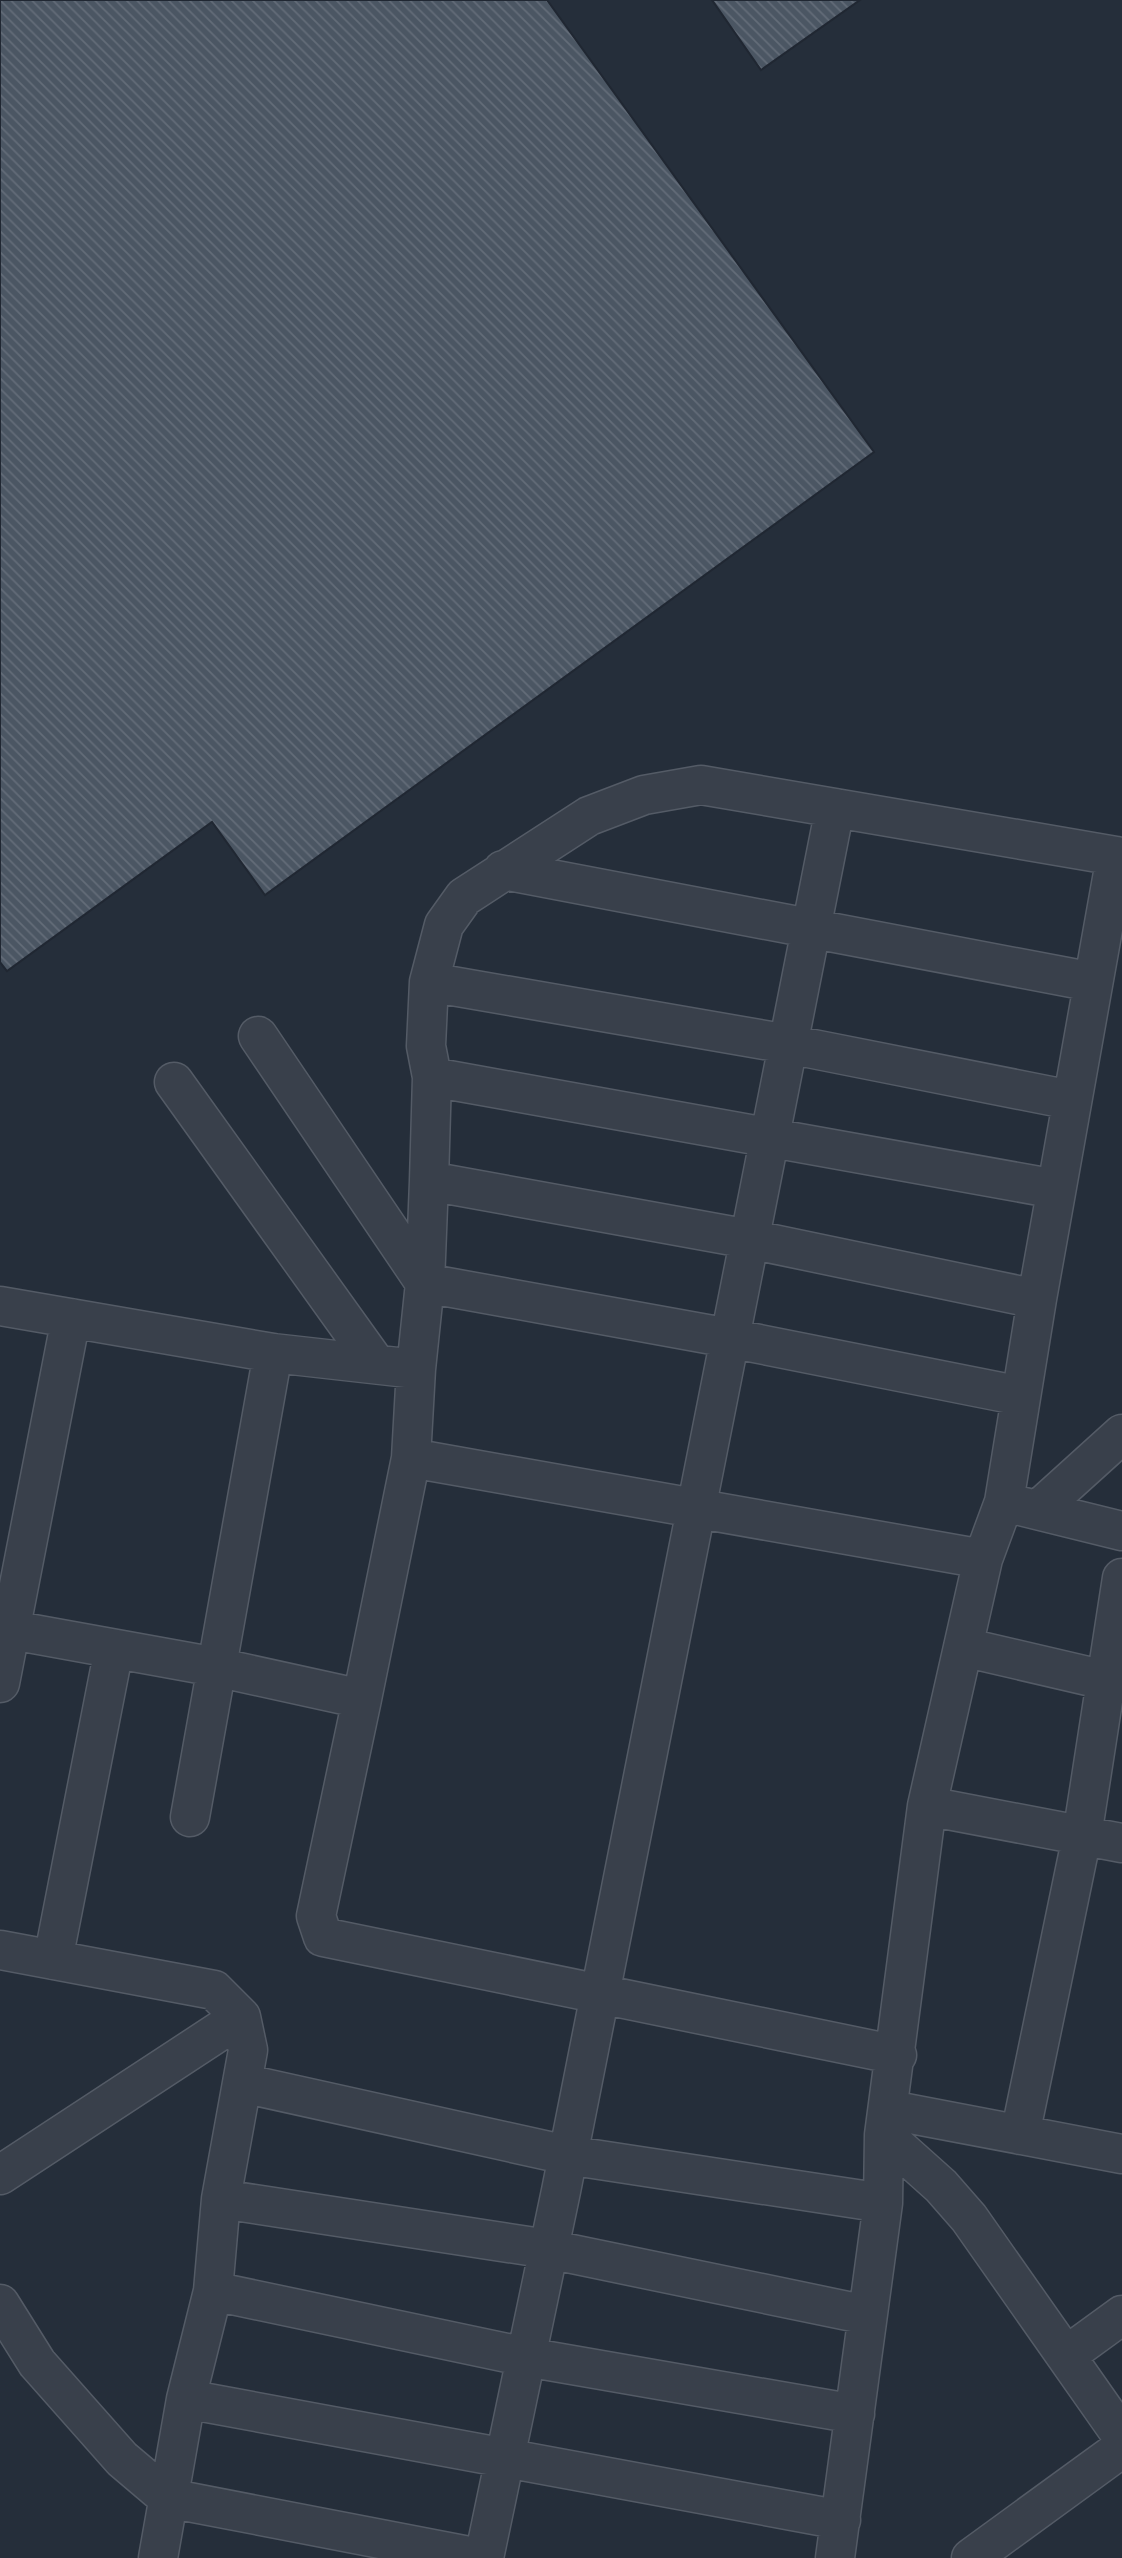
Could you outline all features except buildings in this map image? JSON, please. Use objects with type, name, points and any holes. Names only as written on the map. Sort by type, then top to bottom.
[{"type":"street","points":[[897,2055],[599,1996],[323,1937],[316,1916],[411,1458],[416,1369],[425,1283],[429,1181],[432,1077],[426,1046],[429,982],[444,925],[464,897],[589,816],[644,796],[701,785],[1119,856],[1105,964],[1071,1100],[1021,1396],[1021,1506]]},
{"type":"street","points":[[0,2304],[37,2363],[122,2459],[168,2498],[482,2558],[567,2155],[835,808]]},
{"type":"street","points":[[503,870],[811,930],[1105,964]]},
{"type":"street","points":[[429,982],[788,1044],[1071,1100]]},
{"type":"street","points":[[257,1036],[425,1283],[729,1338],[1021,1396]]},
{"type":"street","points":[[432,1077],[1056,1189]]},
{"type":"street","points":[[174,1082],[376,1364]]},
{"type":"street","points":[[429,1181],[749,1239],[1037,1299]]},
{"type":"street","points":[[0,1306],[274,1353],[416,1369]]},
{"type":"street","points":[[0,1683],[5,1630],[71,1318]]},
{"type":"street","points":[[190,1817],[274,1353]]},
{"type":"street","points":[[835,2558],[883,2203],[887,2122],[927,1806],[983,1559],[1021,1506],[1122,1434]]},
{"type":"street","points":[[411,1458],[983,1559]]},
{"type":"street","points":[[1021,1506],[1122,1531]]},
{"type":"street","points":[[1020,2135],[1113,1682],[1122,1577]]},
{"type":"street","points":[[5,1630],[216,1667],[362,1699]]},
{"type":"street","points":[[963,1647],[1113,1682]]},
{"type":"street","points":[[53,1960],[114,1648]]},
{"type":"street","points":[[927,1806],[1122,1843]]},
{"type":"street","points":[[0,1950],[214,1990],[241,2017],[248,2050],[221,2199],[213,2291],[186,2399],[158,2558]]},
{"type":"street","points":[[0,2175],[241,2017]]},
{"type":"street","points":[[242,2082],[567,2155],[883,2203]]},
{"type":"street","points":[[887,2122],[1020,2135],[1122,2154]]},
{"type":"street","points":[[887,2122],[969,2218],[1122,2436]]},
{"type":"street","points":[[221,2199],[548,2249],[867,2315]]},
{"type":"street","points":[[213,2291],[526,2357],[855,2414]]},
{"type":"street","points":[[1067,2355],[1122,2315]]},
{"type":"street","points":[[186,2399],[841,2520]]},
{"type":"street","points":[[971,2558],[1122,2448]]}]
